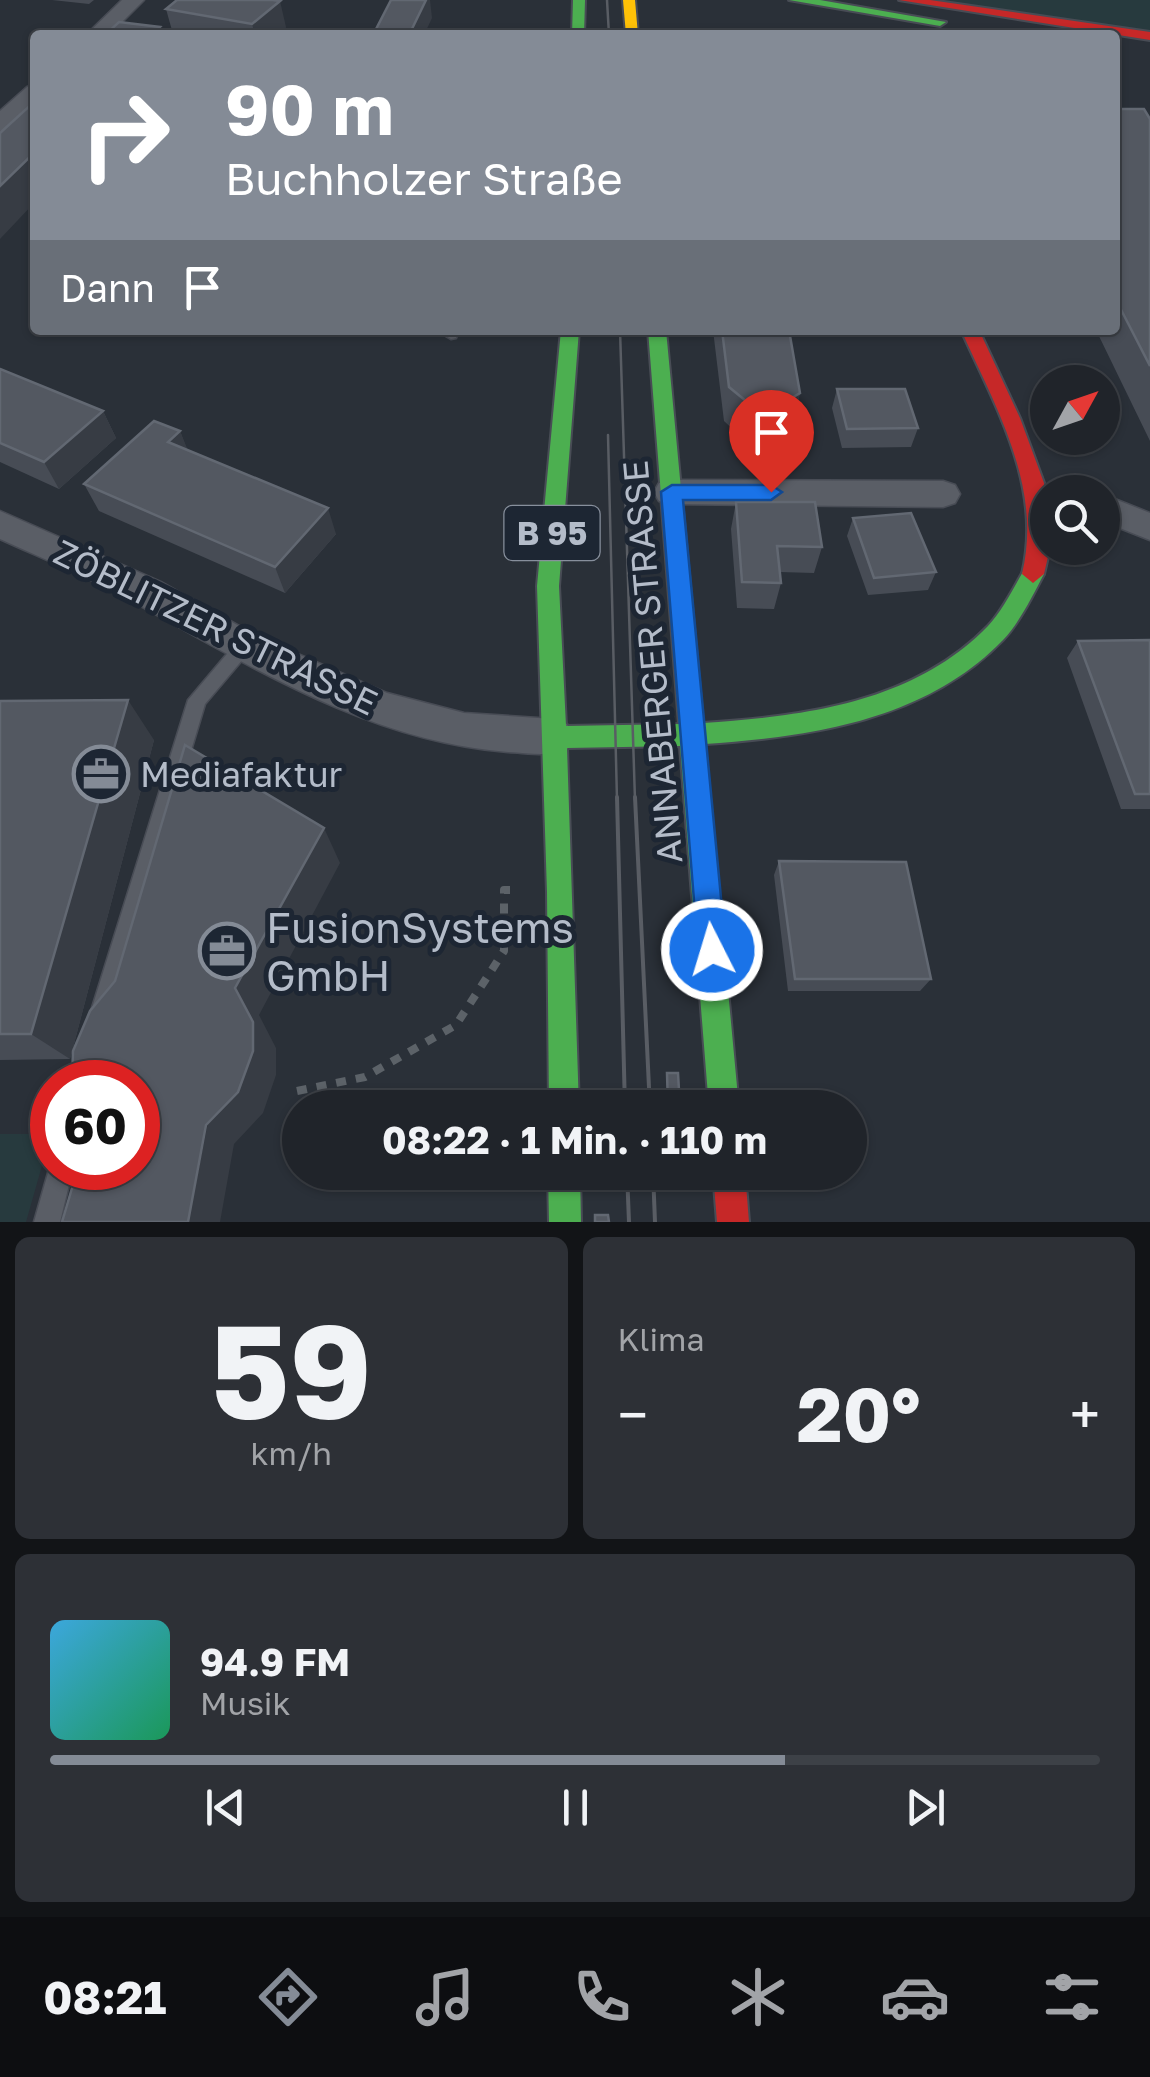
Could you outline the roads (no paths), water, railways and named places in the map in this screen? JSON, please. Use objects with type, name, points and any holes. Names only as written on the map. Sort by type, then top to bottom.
[{"type":"main road","points":[[578,0],[578,30]]},
{"type":"main road","points":[[629,0],[632,30]]},
{"type":"main road","points":[[784,0],[848,30]]},
{"type":"main road","points":[[795,0],[994,14],[1070,30]]},
{"type":"main road","points":[[856,30],[897,7],[1001,30]]},
{"type":"main road","points":[[1120,39],[1150,33]]},
{"type":"main road","points":[[1120,41],[1150,54]]},
{"type":"main road","name":"B 95","points":[[564,1090],[562,892],[548,586],[570,335]]},
{"type":"main road","name":"ANNABERGER STRASSE","points":[[658,335],[723,1090]]},
{"type":"main road","points":[[972,335],[1033,475]]},
{"type":"main road","points":[[552,737],[817,722],[885,704],[956,672],[1010,623],[1036,565]]},
{"type":"main road","points":[[564,1190],[565,1222]]},
{"type":"main road","points":[[730,1190],[733,1222]]},
{"type":"street","points":[[101,30],[134,0]]},
{"type":"street","points":[[0,124],[30,97]]},
{"type":"street","points":[[672,492],[943,494]]},
{"type":"street","points":[[1120,514],[1150,527]]},
{"type":"street","name":"ZÖBLITZER STRASSE","points":[[0,524],[148,592],[243,647],[399,714],[464,732],[552,737]]},
{"type":"lane","points":[[98,1028],[197,700],[243,647]]},
{"type":"lane","points":[[46,1222],[55,1190]]},
{"type":"tram line","points":[[607,0],[609,30]]},
{"type":"tram line","points":[[620,335],[635,800]]},
{"type":"tram line","points":[[608,435],[617,800]]},
{"type":"tram line","points":[[617,797],[625,1090]]},
{"type":"tram line","points":[[635,797],[649,1090]]},
{"type":"tram line","points":[[628,1190],[629,1222]]},
{"type":"tram line","points":[[654,1190],[655,1222]]},
{"type":"place","name":"Mediafaktur","points":[[101,774]]},
{"type":"place","name":"FusionSystems GmbH","points":[[227,951]]}]
